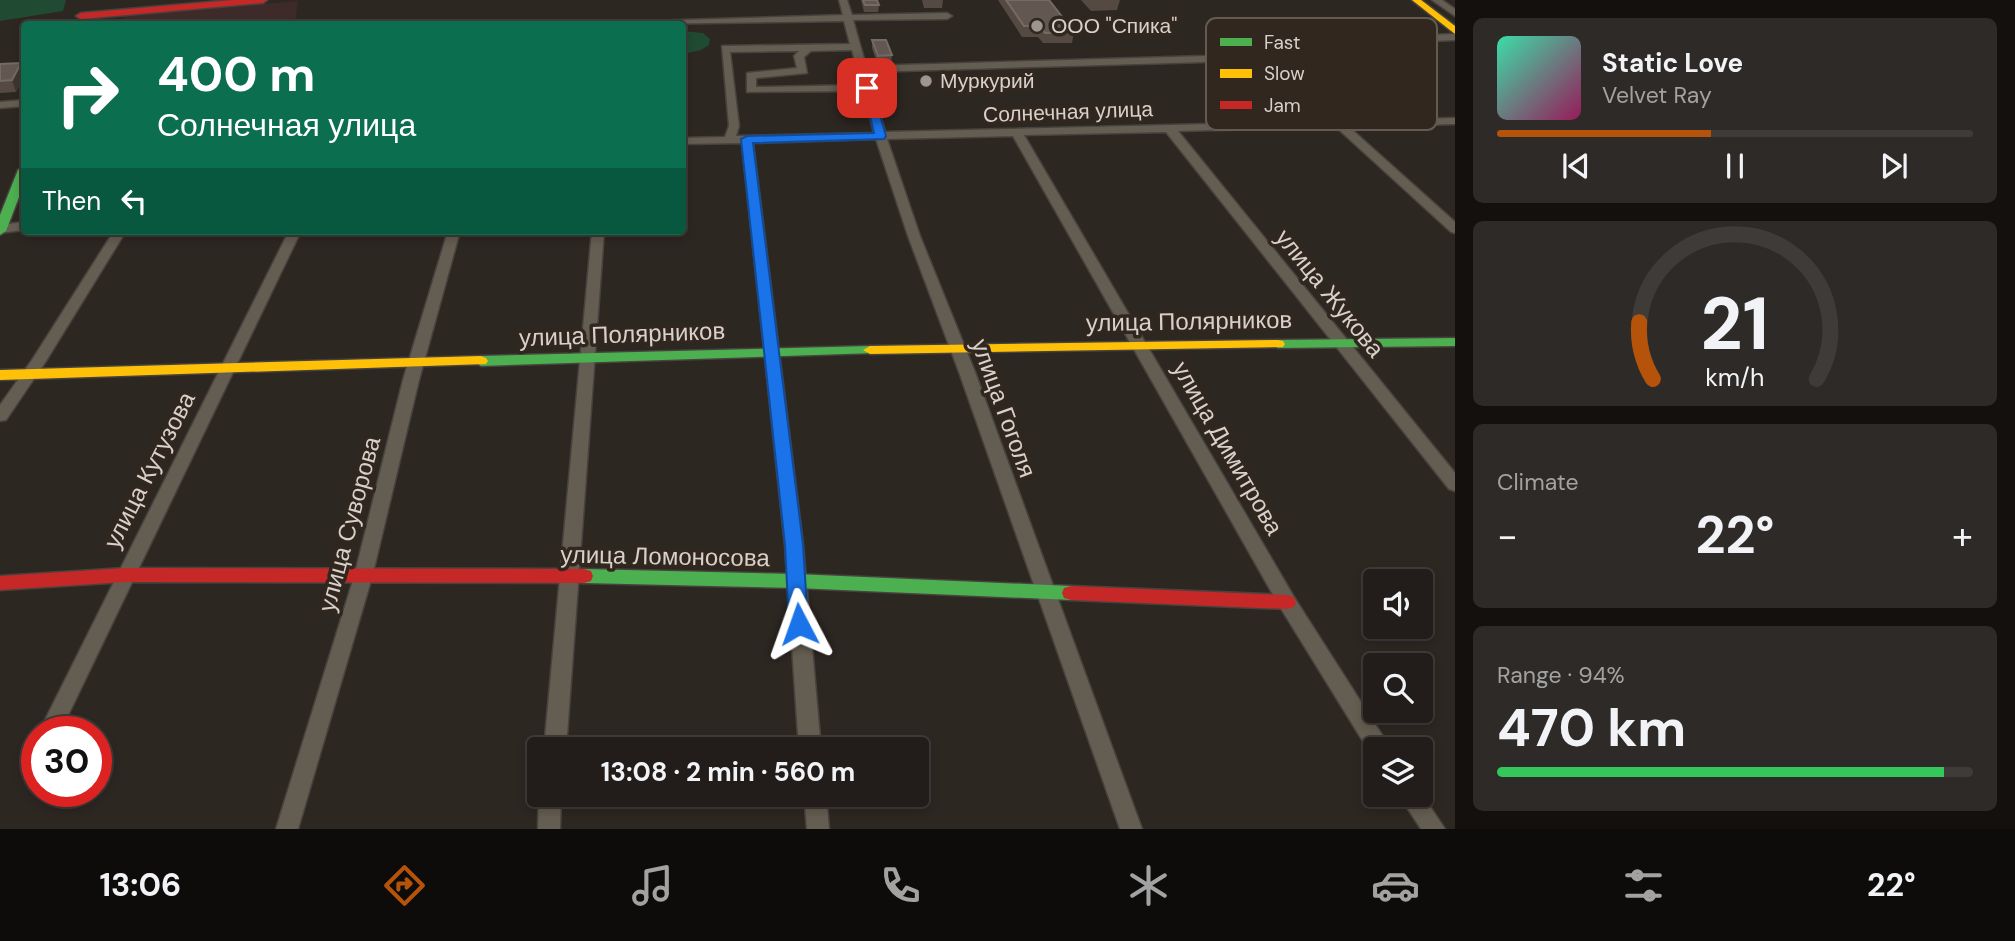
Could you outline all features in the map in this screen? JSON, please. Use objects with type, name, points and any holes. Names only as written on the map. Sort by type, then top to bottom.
[{"type":"street","points":[[81,14],[263,0]]},
{"type":"street","name":"улица Гоголя","points":[[843,0],[880,136],[914,236],[958,347],[1131,829]]},
{"type":"street","points":[[1416,0],[1455,31]]},
{"type":"street","points":[[1436,0],[1455,15]]},
{"type":"street","points":[[1438,18],[1455,15]]},
{"type":"street","points":[[686,22],[947,16]]},
{"type":"street","points":[[1437,38],[1455,37]]},
{"type":"street","points":[[729,140],[734,126],[725,48],[855,47]]},
{"type":"street","points":[[809,48],[799,56],[803,71],[751,75],[751,90],[867,88]]},
{"type":"street","points":[[861,69],[1206,59]]},
{"type":"street","points":[[0,105],[21,103]]},
{"type":"street","name":"Солнечная улица","points":[[1437,122],[1455,121]]},
{"type":"street","name":"Солнечная улица","points":[[686,141],[1206,128]]},
{"type":"street","name":"улица Жукова","points":[[1170,129],[1455,485]]},
{"type":"street","points":[[1346,130],[1455,229]]},
{"type":"street","name":"улица Димитрова","points":[[1017,133],[1287,602],[1372,737]]},
{"type":"street","points":[[747,139],[794,545],[809,737]]},
{"type":"street","points":[[0,230],[21,178]]},
{"type":"street","points":[[0,230],[21,226]]},
{"type":"street","points":[[0,416],[117,235]]},
{"type":"street","name":"улица Кутузова","points":[[57,716],[293,235]]},
{"type":"street","name":"улица Суворова","points":[[287,829],[363,577],[416,364],[453,235]]},
{"type":"street","points":[[556,737],[598,235]]},
{"type":"street","name":"улица Полярников","points":[[0,375],[958,347],[1136,343],[1455,342]]},
{"type":"street","name":"улица Ломоносова","points":[[0,583],[125,575],[571,576],[796,581],[1287,602]]},
{"type":"street","points":[[548,829],[549,807]]},
{"type":"street","points":[[816,807],[818,829]]},
{"type":"street","points":[[1418,807],[1434,829]]},
{"type":"shaded area","points":[[298,1],[295,21],[122,21],[124,16]]},
{"type":"green space","points":[[0,0],[66,0],[63,11],[0,21]]},
{"type":"green space","points":[[686,31],[703,33],[710,39],[709,45],[686,53]]},
{"type":"building","points":[[863,0],[877,0],[879,5],[865,5]]},
{"type":"building","points":[[1006,0],[1049,0],[1074,32],[1045,33],[1040,26],[1024,26]]},
{"type":"building","points":[[872,40],[886,40],[892,55],[878,56]]},
{"type":"building","points":[[21,63],[12,80],[0,81],[0,64]]},
{"type":"traffic: fast","points":[[0,231],[21,178]]},
{"type":"traffic: fast","points":[[1278,344],[1455,342]]},
{"type":"traffic: fast","points":[[481,361],[870,350]]},
{"type":"traffic: fast","points":[[584,576],[796,581],[1071,593]]},
{"type":"traffic: slow","points":[[1416,0],[1455,31]]},
{"type":"traffic: slow","points":[[870,350],[1278,344]]},
{"type":"traffic: slow","points":[[0,375],[481,361]]},
{"type":"traffic: jam","points":[[81,16],[263,0]]},
{"type":"traffic: jam","points":[[0,583],[125,575],[584,576]]},
{"type":"traffic: jam","points":[[1071,593],[1287,602]]},
{"type":"place","name":"ООО \"Спика\"","points":[[1037,26]]},
{"type":"place","name":"Муркурий","points":[[926,81]]},
{"type":"route","points":[[799,624],[794,545],[747,139],[880,136],[867,88]]}]
